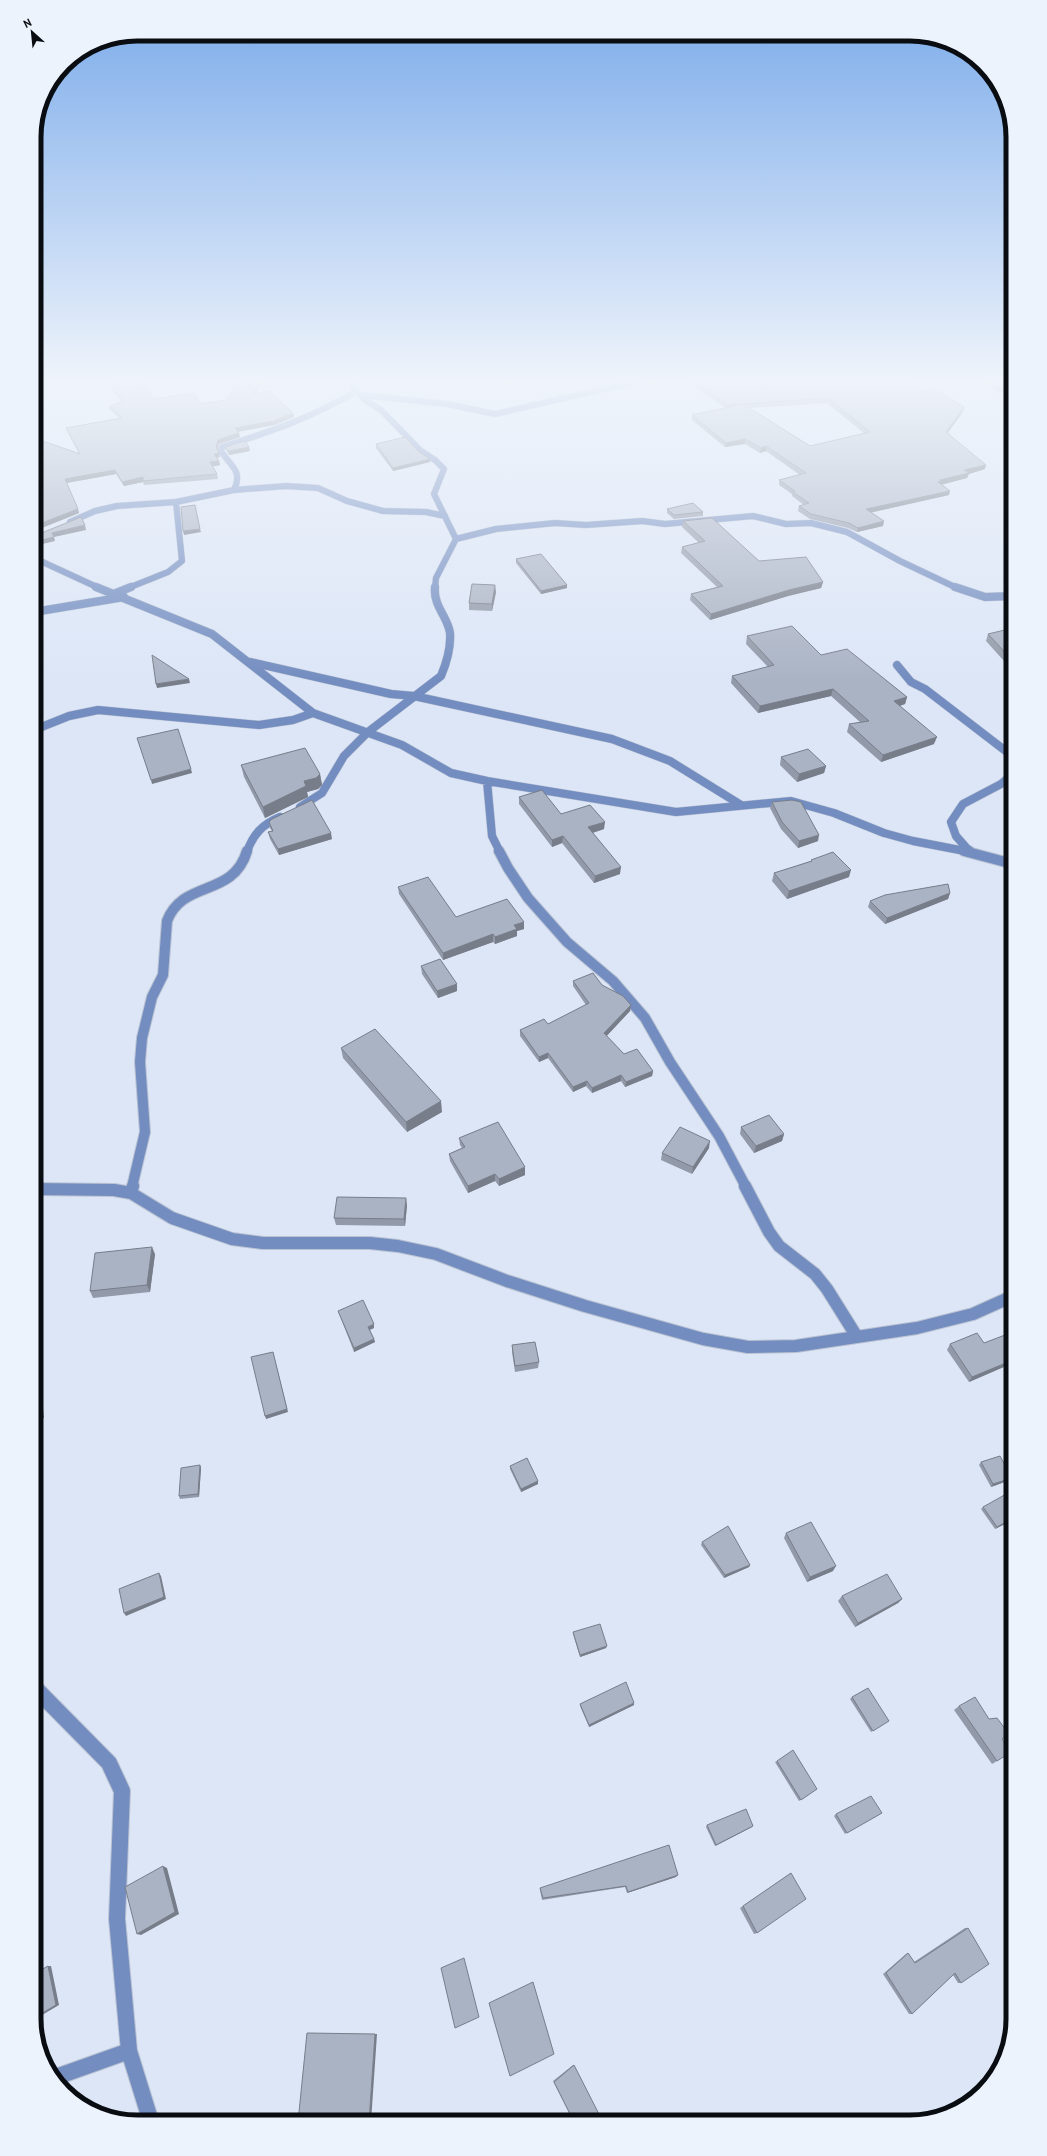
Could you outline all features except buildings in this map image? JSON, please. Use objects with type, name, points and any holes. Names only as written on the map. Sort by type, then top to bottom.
[{"type":"street","points":[[234,490],[238,480]]},
{"type":"street","points":[[131,1193],[138,1161],[143,1148],[144,1136],[140,1075],[142,1039],[152,997],[163,975],[165,923],[169,914],[175,905],[237,872],[245,860],[252,836],[261,827],[290,813],[322,793],[344,756],[368,732],[441,676],[446,665],[450,633],[434,596],[436,578],[451,552],[456,539],[434,497],[436,483],[438,480]]},
{"type":"street","points":[[65,524],[95,511],[117,506],[176,502],[234,490],[302,486],[318,488],[347,501],[383,511],[426,512],[445,516]]},
{"type":"street","points":[[116,593],[128,586],[169,572],[182,561],[176,502]]},
{"type":"street","points":[[456,539],[496,529],[555,523],[586,525],[642,521],[665,524],[753,516],[786,524],[811,523],[847,532],[900,561],[968,593],[985,596],[1006,596]]},
{"type":"street","points":[[41,561],[212,634],[313,713],[402,745],[452,773],[488,781],[676,812],[688,812],[741,804],[791,801],[834,813],[884,833],[913,842],[970,852],[1006,862]]},
{"type":"street","points":[[41,611],[124,597]]},
{"type":"street","points":[[248,662],[392,694],[414,696],[612,739],[670,761],[741,804]]},
{"type":"street","points":[[897,665],[911,682],[925,689],[1006,751]]},
{"type":"street","points":[[41,727],[70,716],[98,710],[181,719],[259,725],[293,720],[313,713]]},
{"type":"street","points":[[970,852],[956,836],[951,822],[963,804],[1006,780]]},
{"type":"street","points":[[488,781],[492,836],[512,874],[528,898],[567,942],[613,981],[645,1018],[670,1062],[719,1136],[769,1232],[779,1246],[815,1274],[827,1289],[858,1337]]},
{"type":"street","points":[[41,1189],[61,1188],[99,1189],[131,1193],[172,1218],[232,1239],[263,1243],[370,1243],[398,1246],[436,1254],[507,1281],[585,1306],[728,1344],[769,1348],[858,1337],[945,1322],[973,1314],[1006,1299]]},
{"type":"street","points":[[41,1695],[109,1762],[122,1791],[117,1919],[129,2051],[149,2115]]},
{"type":"street","points":[[60,2076],[129,2051]]}]
